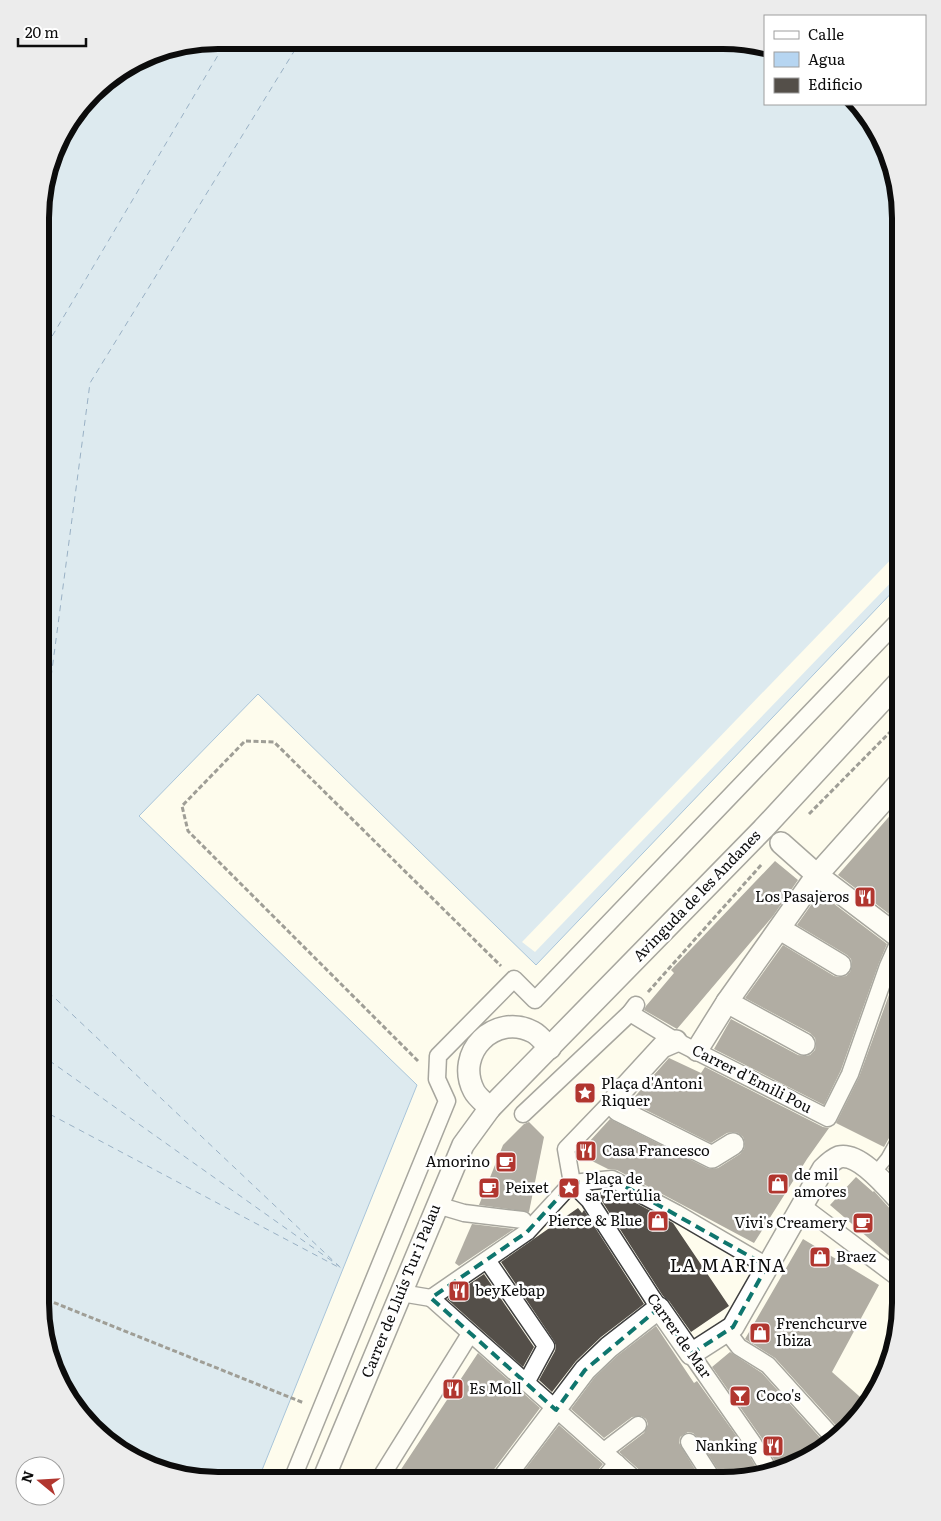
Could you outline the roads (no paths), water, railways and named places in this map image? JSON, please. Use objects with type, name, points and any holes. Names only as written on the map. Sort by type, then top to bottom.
[{"type":"street","points":[[295,1472],[447,1100],[437,1080],[438,1056],[514,979],[535,1000],[892,627]]},
{"type":"street","name":"Avinguda de les Andanes","points":[[490,1108],[763,829],[892,690]]},
{"type":"street","points":[[697,1050],[727,1002],[818,875],[892,791]]},
{"type":"street","points":[[781,843],[818,875],[892,932]]},
{"type":"street","points":[[780,929],[840,965]]},
{"type":"street","name":"Carrer d'Emili Pou","points":[[676,1040],[828,1118],[850,1074],[892,960]]},
{"type":"street","points":[[727,1002],[804,1044]]},
{"type":"street","points":[[523,1114],[631,1006],[676,1040],[662,1047],[617,1103],[566,1149],[572,1183]]},
{"type":"street","points":[[490,1108],[474,1092],[468,1070],[473,1048],[490,1032],[512,1026],[534,1032],[550,1048]]},
{"type":"street","points":[[617,1103],[712,1157],[733,1144]]},
{"type":"street","name":"Carrer de Lluís Tur i Palau","points":[[326,1472],[462,1145],[490,1108]]},
{"type":"street","points":[[691,1354],[733,1327],[823,1169],[839,1158],[854,1158],[874,1174],[892,1193]]},
{"type":"street","points":[[401,1293],[431,1298],[487,1260],[572,1183],[612,1179],[676,1213],[767,1266]]},
{"type":"street","name":"Carrer de Mar","points":[[572,1183],[589,1200],[659,1308],[753,1443],[767,1466]]},
{"type":"street","points":[[436,1205],[525,1226]]},
{"type":"street","points":[[801,1205],[892,1274]]},
{"type":"street","points":[[487,1260],[546,1346],[526,1383]]},
{"type":"street","name":"Carrer de Lluís Tur i Palau","points":[[431,1298],[627,1472]]},
{"type":"street","points":[[508,1472],[585,1370],[609,1347],[659,1308]]},
{"type":"street","points":[[726,1330],[739,1346],[768,1365],[830,1434]]},
{"type":"street","points":[[384,1472],[470,1334]]},
{"type":"street","points":[[604,1451],[638,1425]]},
{"type":"street","points":[[689,1442],[708,1472]]},
{"type":"street","points":[[610,1472],[617,1463]]},
{"type":"lane","points":[[874,1174],[892,1149]]},
{"type":"water","points":[[724,49],[764,53],[764,105],[849,105],[870,133],[887,174],[891,195],[892,217],[892,592],[536,965],[258,694],[139,816],[417,1085],[261,1472],[195,1471],[174,1467],[133,1450],[98,1423],[71,1388],[62,1368],[54,1347],[50,1326],[49,1304],[49,217],[50,195],[54,174],[66,143],[77,124],[106,91],[133,71],[174,54],[195,50]]},
{"type":"place","name":"Los Pasajeros","points":[[865,897]]},
{"type":"place","name":"Plaça d'Antoni Riquer","points":[[585,1093]]},
{"type":"place","name":"Casa Francesco","points":[[586,1151]]},
{"type":"place","name":"Amorino","points":[[506,1162]]},
{"type":"place","name":"de mil amores","points":[[778,1184]]},
{"type":"place","name":"Peixet","points":[[489,1188]]},
{"type":"place","name":"Plaça de sa Tertúlia","points":[[569,1188]]},
{"type":"place","name":"Pierce & Blue","points":[[658,1221]]},
{"type":"place","name":"Vivi's Creamery","points":[[863,1223]]},
{"type":"place","name":"Braez","points":[[820,1257]]},
{"type":"place","name":"beyKebap","points":[[459,1291]]},
{"type":"place","name":"Frenchcurve Ibiza","points":[[760,1333]]},
{"type":"place","name":"Es Moll","points":[[453,1389]]},
{"type":"place","name":"Coco's","points":[[740,1396]]},
{"type":"place","name":"Nanking","points":[[773,1446]]},
{"type":"district","name":"LA MARINA","points":[[728,1266]]}]
